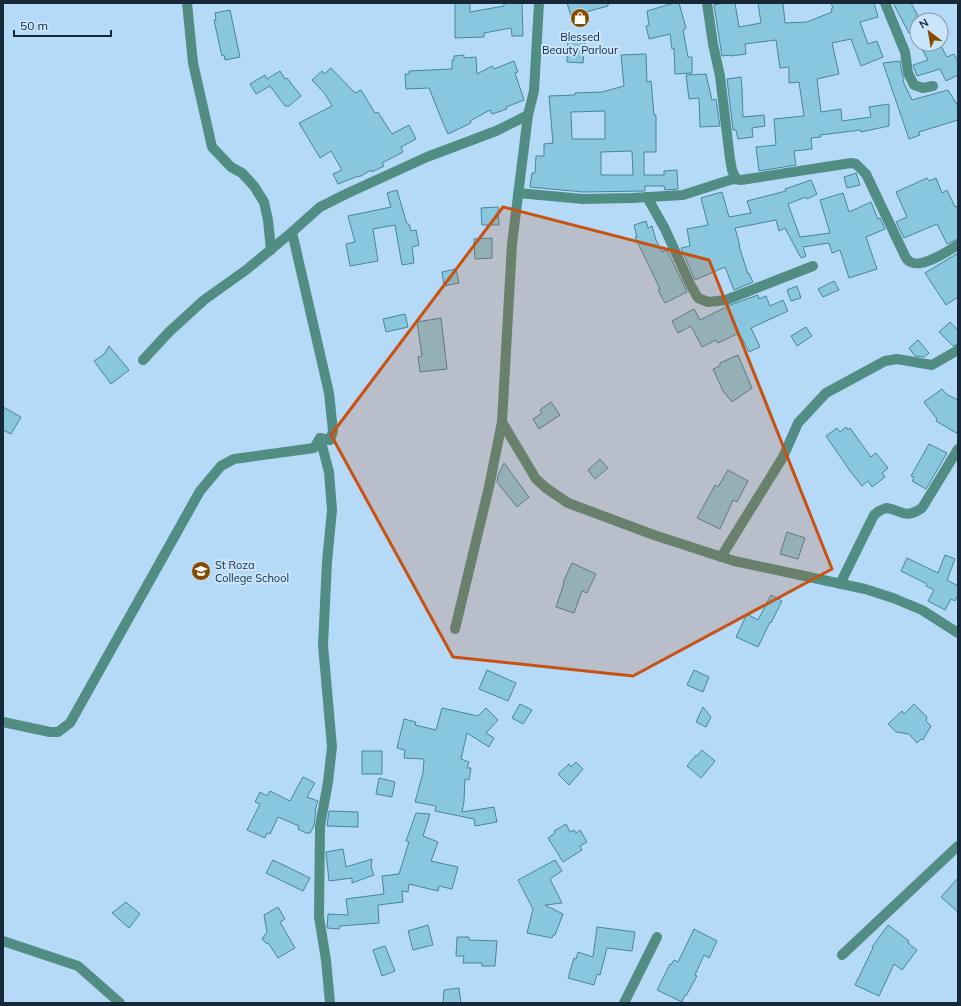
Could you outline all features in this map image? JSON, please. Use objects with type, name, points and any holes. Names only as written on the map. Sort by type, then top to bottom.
[{"type":"street","points":[[187,3],[193,63],[212,147],[231,167],[242,173],[254,186],[264,202],[268,220],[271,250]]},
{"type":"street","points":[[455,629],[489,487],[502,422],[512,244],[528,115],[534,91],[539,3]]},
{"type":"street","points":[[707,3],[713,44],[720,76],[730,160],[736,179]]},
{"type":"street","points":[[885,3],[905,52],[908,73],[914,85],[923,88],[933,86]]},
{"type":"street","points":[[143,360],[169,332],[204,300],[271,250],[320,207],[427,157],[496,131],[528,115]]},
{"type":"street","points":[[518,193],[583,199],[683,195],[733,179],[741,180],[851,163],[856,164],[866,174],[909,262],[923,263],[958,245]]},
{"type":"street","points":[[647,197],[665,229],[698,298],[708,302],[726,300],[813,266]]},
{"type":"street","points":[[292,232],[329,393],[333,431],[330,440],[320,438]]},
{"type":"street","points":[[721,557],[783,457],[798,424],[826,393],[885,361],[897,359],[932,365],[958,350]]},
{"type":"street","points":[[502,422],[536,479],[568,503],[654,535],[734,561],[872,591],[922,610],[958,633]]},
{"type":"street","points":[[3,722],[50,732],[58,732],[70,723],[200,491],[210,477],[221,466],[234,459],[314,448],[320,438]]},
{"type":"street","points":[[320,438],[329,472],[332,510],[327,562],[323,646],[332,747],[328,782],[320,826],[318,917],[326,960],[330,1003]]},
{"type":"street","points":[[840,584],[874,515],[886,508],[908,514],[914,513],[922,508],[958,449]]},
{"type":"street","points":[[842,955],[958,846]]},
{"type":"street","points":[[624,1003],[657,937]]},
{"type":"street","points":[[3,941],[78,966],[120,1003]]},
{"type":"highlighted area","points":[[503,207],[709,260],[832,569],[633,676],[453,657],[331,435]]},
{"type":"building","points":[[455,3],[470,3],[470,12],[504,6],[504,3],[522,3],[523,36],[512,36],[511,28],[484,33],[484,37],[455,38]]},
{"type":"building","points":[[567,3],[608,3],[608,6],[571,16]]},
{"type":"building","points":[[674,3],[679,3],[686,28],[683,30],[688,57],[692,57],[692,73],[675,74],[674,48],[672,49],[670,34],[649,39],[646,26],[649,25],[647,11]]},
{"type":"building","points":[[735,3],[739,27],[761,23],[758,3],[783,3],[785,23],[807,22],[832,12],[831,9],[833,8],[831,3],[874,3],[878,17],[860,22],[868,44],[877,41],[883,57],[861,66],[851,39],[832,43],[839,74],[817,79],[821,112],[841,109],[842,121],[871,117],[869,107],[889,104],[889,126],[861,132],[861,130],[820,135],[821,137],[811,138],[812,149],[794,151],[796,165],[759,171],[756,147],[776,145],[774,119],[804,116],[799,82],[789,83],[789,67],[780,68],[776,40],[745,44],[746,54],[722,56],[714,5]]},
{"type":"building","points":[[893,3],[911,3],[916,12],[909,12],[909,33]]},
{"type":"building","points":[[230,10],[240,57],[225,60],[224,55],[222,56],[214,20],[216,20],[215,13]]},
{"type":"building","points":[[568,40],[585,41],[583,63],[567,62]]},
{"type":"building","points":[[924,52],[944,52],[947,57],[954,54],[958,62],[958,75],[946,81],[940,69],[917,76],[913,65],[928,60]]},
{"type":"building","points":[[646,54],[647,82],[651,81],[654,115],[656,115],[656,152],[644,152],[644,175],[664,175],[664,171],[677,170],[678,189],[665,190],[664,186],[645,186],[645,191],[583,192],[530,187],[532,173],[535,173],[536,156],[544,156],[544,144],[553,143],[549,96],[602,92],[624,86],[621,55]],"holes":[[[605,111],[605,139],[572,139],[571,112]],[[632,151],[633,175],[601,175],[601,152]]]},
{"type":"building","points":[[464,55],[464,58],[476,57],[477,74],[492,66],[494,69],[514,61],[518,72],[515,73],[524,100],[506,107],[507,109],[492,114],[490,110],[470,121],[471,123],[448,134],[429,88],[406,89],[405,74],[409,74],[409,71],[452,69],[452,60],[454,60],[454,56]]},
{"type":"building","points":[[900,61],[903,81],[912,100],[948,90],[958,106],[958,120],[919,132],[920,135],[909,139],[883,63]]},
{"type":"building","points":[[331,68],[355,93],[361,90],[375,113],[378,112],[392,134],[409,125],[416,139],[401,147],[403,152],[382,163],[384,166],[372,172],[371,170],[359,177],[358,176],[338,184],[333,174],[342,170],[331,151],[320,158],[299,123],[332,106],[325,94],[312,80],[322,71],[324,74]]},
{"type":"building","points":[[280,71],[285,79],[287,78],[301,96],[289,106],[285,106],[270,86],[256,94],[250,84],[265,75],[267,79]]},
{"type":"building","points":[[706,74],[712,100],[716,99],[720,126],[700,127],[699,98],[689,99],[686,75]]},
{"type":"building","points":[[741,77],[743,117],[764,115],[765,126],[752,128],[753,137],[738,139],[736,130],[733,130],[727,79]]},
{"type":"building","points":[[856,173],[860,185],[847,188],[844,177]]},
{"type":"building","points":[[927,178],[929,181],[936,178],[942,193],[947,190],[955,207],[958,206],[958,239],[947,244],[937,224],[904,238],[896,222],[907,217],[896,192]]},
{"type":"building","points":[[811,180],[817,194],[807,199],[806,197],[788,204],[800,237],[830,233],[820,200],[843,193],[849,212],[871,202],[878,219],[880,218],[885,229],[866,237],[877,269],[849,278],[840,250],[832,253],[829,243],[803,247],[806,256],[801,258],[785,228],[779,231],[776,220],[735,228],[748,274],[749,273],[753,282],[734,290],[725,267],[695,280],[681,248],[690,246],[687,229],[708,225],[701,198],[722,192],[729,217],[751,213],[747,201],[786,191],[785,189]]},
{"type":"building","points":[[397,190],[407,224],[409,224],[411,231],[416,230],[419,245],[412,247],[414,263],[402,265],[395,225],[373,229],[378,261],[350,266],[346,244],[355,242],[348,216],[391,207],[387,193]]},
{"type":"building","points":[[498,207],[499,225],[482,225],[481,208]]},
{"type":"building","points":[[646,221],[648,228],[652,226],[656,240],[662,252],[667,250],[687,292],[665,303],[658,290],[660,289],[635,237],[637,237],[634,225]]},
{"type":"building","points":[[492,238],[492,258],[475,259],[474,239]]},
{"type":"building","points":[[958,253],[958,297],[946,305],[925,273]]},
{"type":"building","points":[[456,269],[459,283],[444,286],[442,272]]},
{"type":"building","points":[[834,281],[839,290],[823,297],[818,289]]},
{"type":"building","points":[[797,286],[801,298],[791,301],[787,290]]},
{"type":"building","points":[[758,295],[759,299],[766,296],[770,306],[783,300],[788,311],[751,328],[760,347],[749,352],[739,333],[718,343],[716,340],[702,347],[691,326],[678,333],[672,321],[694,309],[700,320],[730,305]]},
{"type":"building","points":[[405,314],[408,327],[386,332],[383,319]]},
{"type":"building","points":[[441,318],[447,369],[420,372],[418,357],[422,356],[417,322]]},
{"type":"building","points":[[950,322],[958,330],[958,344],[953,346],[939,332]]},
{"type":"building","points":[[806,327],[812,336],[797,346],[791,336]]},
{"type":"building","points":[[918,340],[929,353],[924,357],[915,356],[909,348]]},
{"type":"building","points":[[109,346],[129,370],[111,384],[94,361],[104,354]]},
{"type":"building","points":[[738,355],[752,388],[732,402],[723,391],[713,369],[720,366],[720,363]]},
{"type":"building","points":[[942,389],[946,394],[958,400],[958,434],[936,421],[937,419],[924,402]]},
{"type":"building","points":[[551,402],[560,415],[539,429],[533,419],[542,413],[540,410]]},
{"type":"building","points":[[3,407],[21,417],[11,434],[3,430]]},
{"type":"building","points":[[846,427],[848,430],[850,428],[871,457],[876,453],[888,468],[882,473],[885,477],[872,487],[868,481],[862,486],[826,436],[837,428],[840,432]]},
{"type":"building","points":[[929,444],[947,453],[926,489],[912,481],[914,477],[911,476]]},
{"type":"building","points":[[600,459],[608,468],[595,479],[588,470]]},
{"type":"building","points":[[504,463],[529,497],[517,507],[497,482],[498,475]]},
{"type":"building","points":[[728,470],[748,481],[737,502],[733,500],[720,529],[697,518],[715,485],[718,487]]},
{"type":"building","points":[[787,532],[805,538],[798,559],[780,554]]},
{"type":"building","points":[[945,555],[955,559],[947,580],[958,586],[958,595],[955,601],[951,599],[945,610],[928,601],[934,590],[926,586],[927,584],[901,571],[907,558],[938,573]]},
{"type":"building","points":[[572,563],[596,574],[587,593],[582,591],[574,613],[556,607],[564,583],[563,582]]},
{"type":"building","points":[[771,595],[782,601],[758,647],[736,637],[747,614],[758,620]]},
{"type":"building","points":[[487,670],[516,683],[508,701],[479,689]]},
{"type":"building","points":[[694,670],[709,677],[703,692],[687,685]]},
{"type":"building","points":[[520,704],[532,710],[523,724],[512,718]]},
{"type":"building","points":[[914,704],[927,717],[926,721],[931,726],[923,740],[921,739],[917,743],[909,734],[896,732],[888,724],[902,711],[904,714]]},
{"type":"building","points":[[703,707],[711,717],[706,727],[696,722]]},
{"type":"building","points":[[442,708],[478,716],[486,708],[498,720],[486,733],[494,738],[489,747],[467,733],[461,759],[469,762],[467,768],[471,768],[469,780],[465,779],[462,812],[494,807],[497,822],[475,826],[474,819],[435,811],[436,806],[415,802],[423,773],[424,759],[404,758],[405,750],[397,748],[404,719],[416,722],[415,725],[436,730]]},
{"type":"building","points":[[702,750],[715,761],[701,778],[687,766]]},
{"type":"building","points":[[362,751],[382,751],[382,774],[362,774]]},
{"type":"building","points":[[576,762],[583,769],[569,785],[558,774],[569,764],[571,767]]},
{"type":"building","points":[[303,777],[315,783],[307,797],[318,801],[315,810],[314,826],[310,833],[306,833],[298,829],[299,826],[278,817],[270,834],[267,833],[265,838],[247,830],[260,804],[255,802],[260,792],[267,796],[270,791],[290,801]]},
{"type":"building","points":[[379,778],[395,782],[392,797],[376,794]]},
{"type":"building","points":[[329,811],[358,812],[358,827],[327,826]]},
{"type":"building","points":[[416,813],[430,814],[423,836],[438,842],[431,861],[458,867],[452,889],[439,886],[438,891],[409,884],[408,892],[402,891],[403,902],[378,905],[379,923],[340,926],[339,929],[327,928],[328,914],[348,915],[346,899],[384,894],[382,876],[399,874],[409,842],[406,841]]},
{"type":"building","points":[[566,824],[570,832],[574,830],[576,833],[580,830],[587,842],[580,846],[582,850],[563,862],[548,838],[555,833],[554,831]]},
{"type":"building","points":[[343,849],[346,867],[372,859],[371,867],[374,875],[352,883],[352,878],[329,881],[326,852]]},
{"type":"building","points":[[273,860],[310,878],[303,891],[266,873]]},
{"type":"building","points":[[555,860],[562,871],[550,879],[562,903],[545,905],[563,914],[555,935],[553,935],[552,938],[527,933],[533,909],[518,880]]},
{"type":"building","points":[[958,878],[958,912],[941,897]]},
{"type":"building","points":[[126,902],[140,914],[129,928],[112,913]]},
{"type":"building","points":[[278,907],[285,919],[280,922],[295,948],[278,958],[269,944],[262,939],[267,932],[264,915]]},
{"type":"building","points":[[428,925],[433,945],[413,950],[408,931]]},
{"type":"building","points":[[888,925],[908,940],[909,944],[917,950],[902,970],[894,964],[879,996],[855,985],[873,948],[872,947]]},
{"type":"building","points":[[597,927],[635,932],[632,951],[607,948],[600,975],[597,974],[594,985],[568,978],[574,958],[576,959],[578,952],[593,957]]},
{"type":"building","points":[[694,929],[717,941],[709,958],[704,955],[695,975],[697,976],[682,1002],[657,990],[670,964],[671,965],[674,960],[678,962]]},
{"type":"building","points":[[457,937],[469,937],[469,940],[497,941],[495,966],[482,966],[482,963],[463,963],[464,956],[456,956]]},
{"type":"building","points":[[385,946],[395,971],[382,976],[373,950]]},
{"type":"building","points":[[459,988],[461,1003],[443,1003],[444,990]]},
{"type":"place","name":"Blessed Beauty Parlour","points":[[580,18]]},
{"type":"place","name":"St Roza College School","points":[[201,571]]}]
